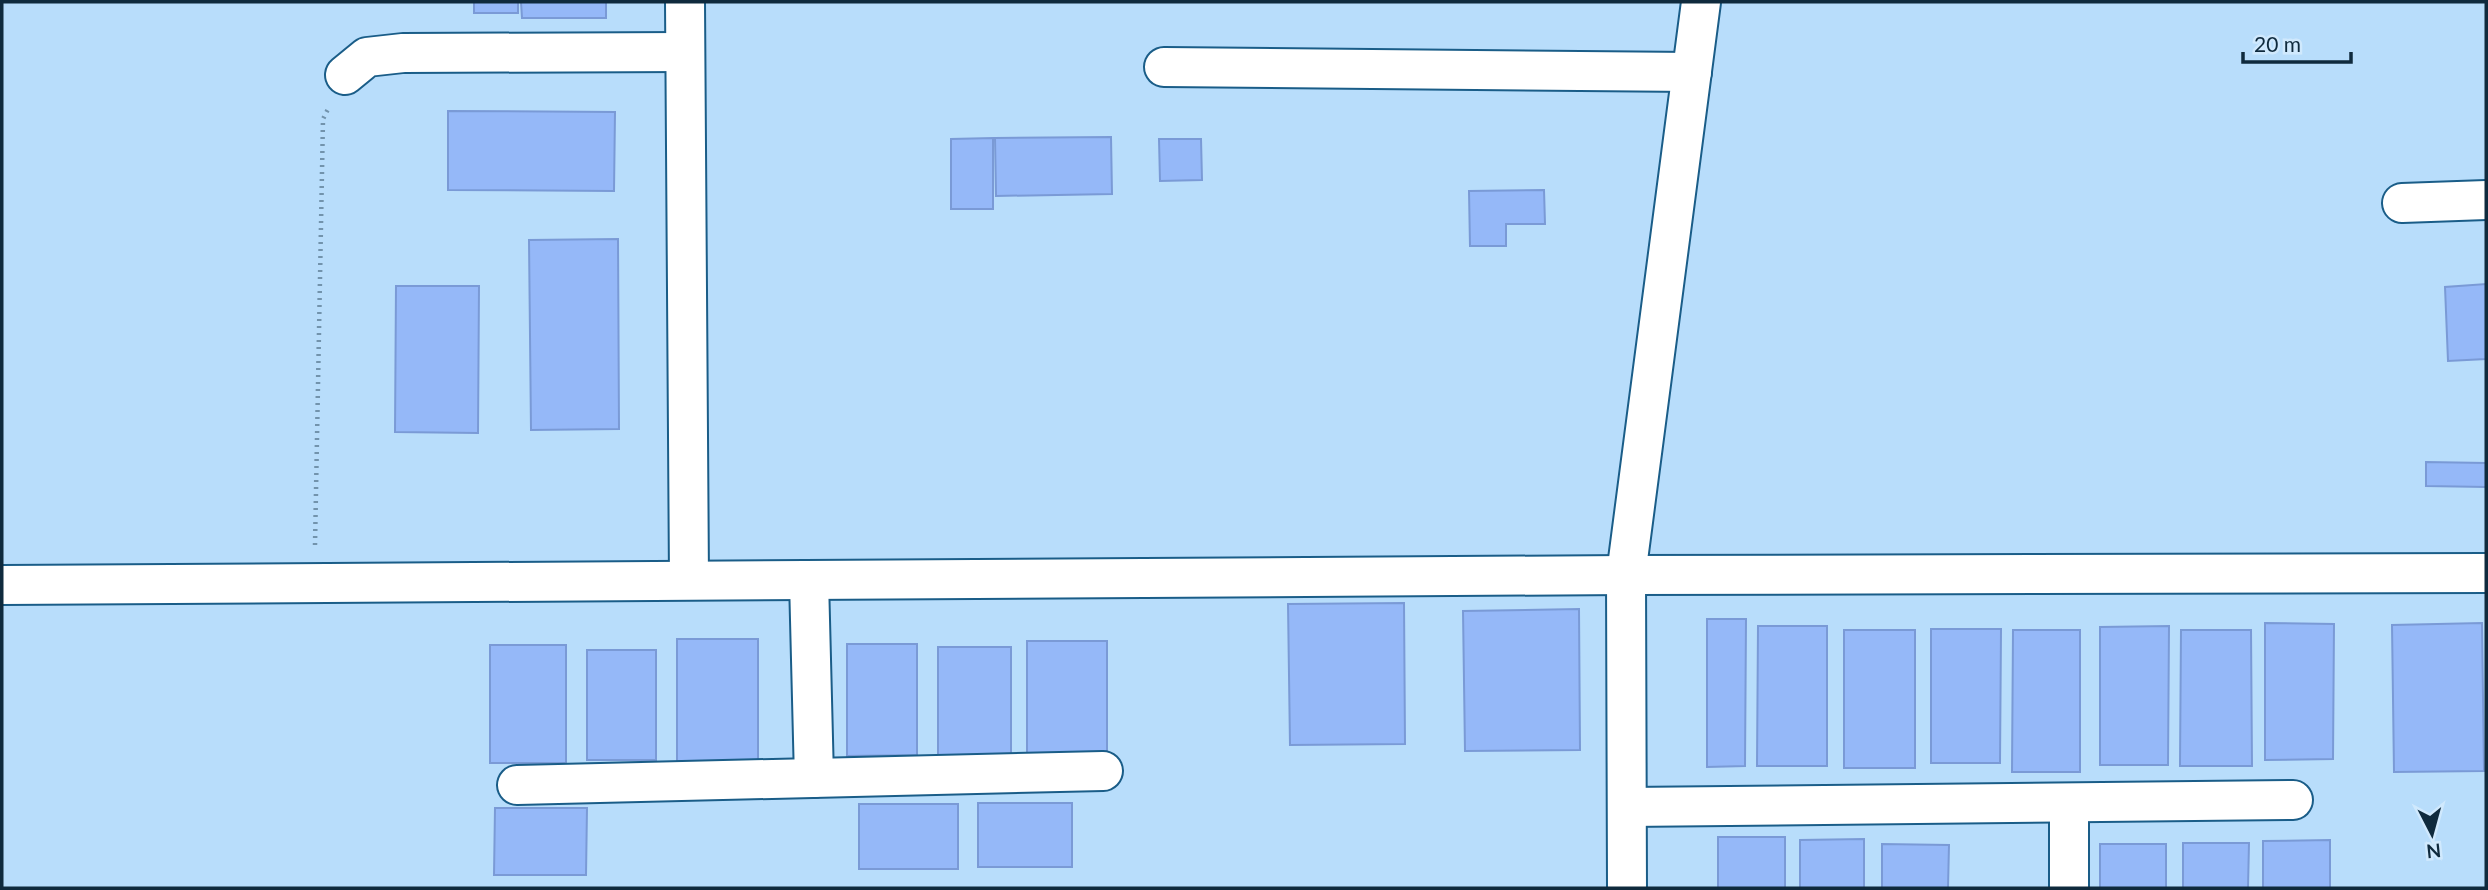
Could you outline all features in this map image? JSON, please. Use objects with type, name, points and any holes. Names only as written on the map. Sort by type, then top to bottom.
[{"type":"street","points":[[685,2],[689,580]]},
{"type":"street","points":[[1628,888],[1626,575],[1701,2]]},
{"type":"street","points":[[345,75],[367,57],[403,54],[685,52]]},
{"type":"street","points":[[1164,66],[1692,72]]},
{"type":"street","points":[[2402,203],[2486,200]]},
{"type":"street","points":[[2,585],[1626,575],[2486,573]]},
{"type":"street","points":[[809,580],[814,778]]},
{"type":"street","points":[[517,785],[1103,771]]},
{"type":"street","points":[[1627,807],[2293,800]]},
{"type":"street","points":[[2069,888],[2070,803]]},
{"type":"path","points":[[314,582],[323,119],[345,75]]},
{"type":"building","points":[[474,2],[518,2],[518,13],[474,13]]},
{"type":"building","points":[[521,2],[606,2],[606,18],[522,18]]},
{"type":"building","points":[[448,111],[615,112],[614,191],[448,190]]},
{"type":"building","points":[[1111,137],[1112,194],[996,196],[995,138]]},
{"type":"building","points":[[993,138],[993,209],[951,209],[951,139]]},
{"type":"building","points":[[1159,139],[1201,139],[1202,180],[1160,181]]},
{"type":"building","points":[[1544,190],[1545,224],[1506,224],[1506,246],[1470,246],[1469,191]]},
{"type":"building","points":[[618,239],[619,429],[531,430],[529,240]]},
{"type":"building","points":[[2486,284],[2486,359],[2448,361],[2445,287]]},
{"type":"building","points":[[396,286],[479,286],[478,433],[395,432]]},
{"type":"building","points":[[2426,462],[2486,463],[2486,487],[2426,486]]},
{"type":"building","points":[[1404,603],[1405,744],[1290,745],[1288,604]]},
{"type":"building","points":[[1579,609],[1580,750],[1465,751],[1463,611]]},
{"type":"building","points":[[1707,619],[1746,619],[1745,766],[1707,767]]},
{"type":"building","points":[[2265,623],[2334,624],[2333,759],[2265,760]]},
{"type":"building","points":[[2482,623],[2484,771],[2394,772],[2392,625]]},
{"type":"building","points":[[1758,626],[1827,626],[1827,766],[1757,766]]},
{"type":"building","points":[[2169,626],[2168,765],[2100,765],[2100,627]]},
{"type":"building","points":[[1931,629],[2001,629],[2000,763],[1931,763]]},
{"type":"building","points":[[1844,630],[1915,630],[1915,768],[1844,768]]},
{"type":"building","points":[[2013,630],[2080,630],[2080,772],[2012,772]]},
{"type":"building","points":[[2181,630],[2251,630],[2252,766],[2180,766]]},
{"type":"building","points":[[677,639],[758,639],[758,761],[677,761]]},
{"type":"building","points":[[1027,641],[1107,641],[1107,756],[1027,756]]},
{"type":"building","points":[[847,644],[917,644],[917,755],[847,756]]},
{"type":"building","points":[[490,645],[566,645],[566,763],[490,763]]},
{"type":"building","points":[[938,647],[1011,647],[1011,757],[938,757]]},
{"type":"building","points":[[587,650],[656,650],[656,760],[587,760]]},
{"type":"building","points":[[978,803],[1072,803],[1072,867],[978,867]]},
{"type":"building","points":[[859,804],[958,804],[958,869],[859,869]]},
{"type":"building","points":[[495,808],[587,808],[586,875],[494,875]]},
{"type":"building","points":[[1718,837],[1785,837],[1785,888],[1718,888]]},
{"type":"building","points":[[1864,839],[1864,888],[1800,888],[1800,840]]},
{"type":"building","points":[[2330,840],[2330,888],[2263,888],[2263,841]]},
{"type":"building","points":[[2183,843],[2249,843],[2248,888],[2183,888]]},
{"type":"building","points":[[1882,844],[1949,845],[1948,888],[1882,888]]},
{"type":"building","points":[[2100,844],[2166,844],[2166,888],[2100,888]]}]
